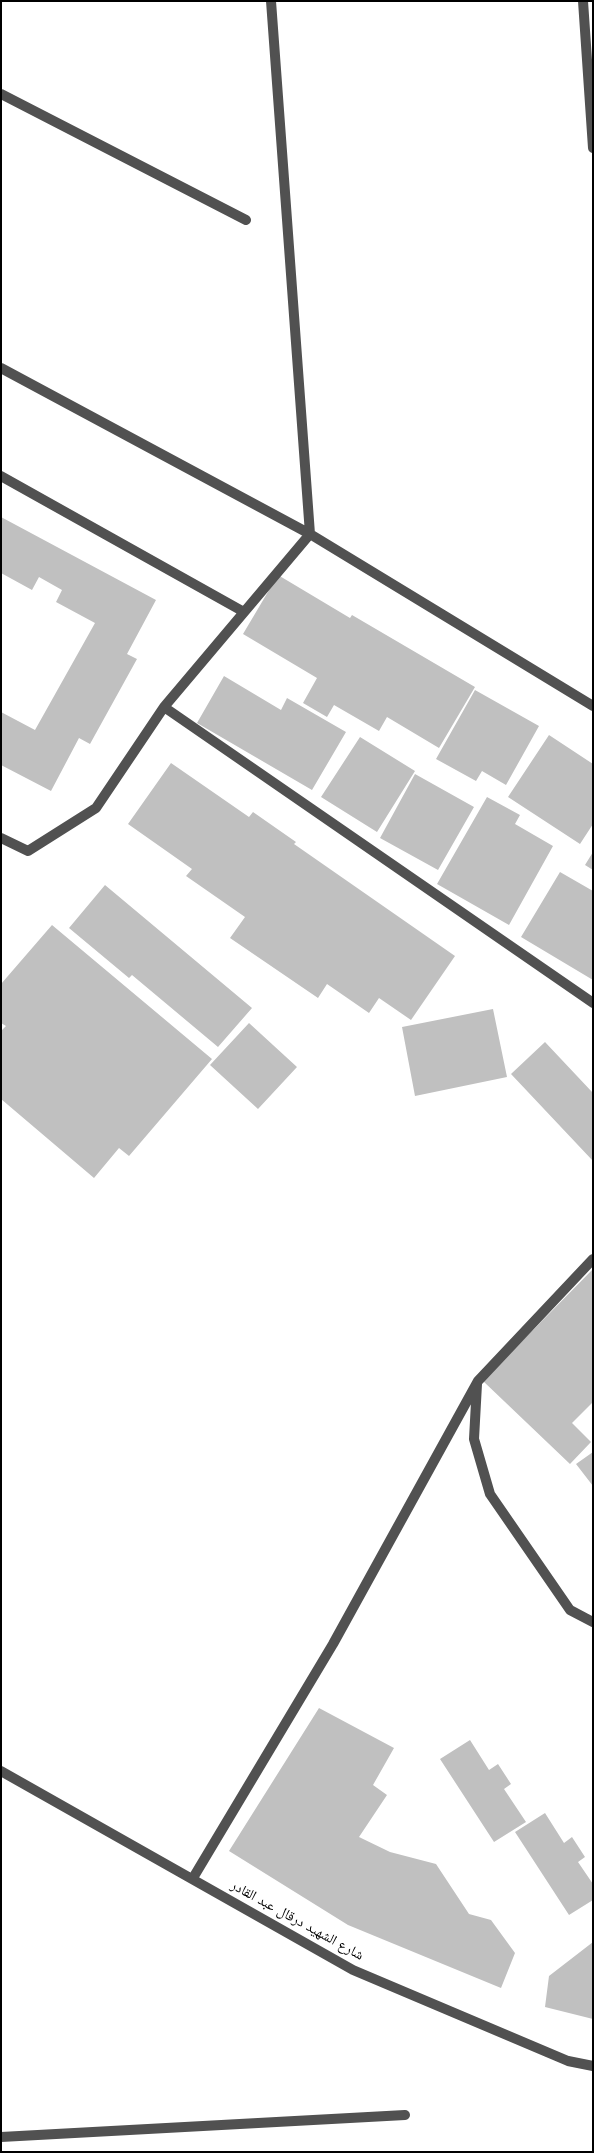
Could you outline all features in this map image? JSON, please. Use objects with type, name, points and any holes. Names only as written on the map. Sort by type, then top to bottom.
[{"type":"street","points":[[1,838],[28,851],[96,808],[164,708],[310,534],[271,1]]},
{"type":"street","points":[[584,1],[593,148]]},
{"type":"street","points":[[1,94],[246,220]]},
{"type":"street","points":[[1,368],[310,534],[593,706]]},
{"type":"street","points":[[1,476],[244,612]]},
{"type":"street","points":[[164,708],[593,1003]]},
{"type":"street","points":[[193,1878],[333,1644],[478,1381],[593,1259]]},
{"type":"street","points":[[478,1381],[474,1439],[490,1494],[570,1610],[593,1622]]},
{"type":"street","name":"شارع الشهيد درقال عبد القادر","points":[[1,1770],[353,1970],[568,2061],[593,2066]]},
{"type":"street","points":[[1,2137],[406,2115]]},
{"type":"building","points":[[1,517],[156,600],[127,654],[137,659],[90,744],[79,738],[51,791],[1,765],[1,712],[35,730],[95,623],[56,602],[62,590],[39,577],[32,590],[1,573]]},
{"type":"building","points":[[278,575],[350,618],[352,615],[475,687],[439,748],[387,717],[379,731],[334,705],[327,717],[303,703],[317,678],[243,634]]},
{"type":"building","points":[[224,676],[281,710],[287,698],[346,732],[312,790],[197,723]]},
{"type":"building","points":[[475,690],[539,726],[506,785],[482,771],[476,781],[436,759]]},
{"type":"building","points":[[549,735],[593,764],[593,824],[580,844],[508,797]]},
{"type":"building","points":[[360,737],[415,771],[377,832],[321,797]]},
{"type":"building","points":[[171,763],[249,817],[253,812],[296,842],[294,844],[455,956],[411,1020],[379,998],[369,1013],[327,984],[318,998],[230,938],[245,917],[186,876],[192,869],[128,824]]},
{"type":"building","points":[[415,774],[474,807],[438,870],[380,838]]},
{"type":"building","points":[[487,797],[520,815],[515,824],[553,846],[509,925],[437,884]]},
{"type":"building","points":[[593,852],[593,870],[585,865]]},
{"type":"building","points":[[560,872],[593,891],[593,980],[521,937]]},
{"type":"building","points":[[105,885],[252,1008],[218,1047],[132,975],[129,978],[69,928]]},
{"type":"building","points":[[52,925],[212,1059],[129,1156],[119,1148],[94,1178],[1,1099],[1,1031],[6,1026],[1,1023],[1,984]]},
{"type":"building","points":[[493,1009],[507,1077],[415,1096],[402,1027]]},
{"type":"building","points":[[249,1023],[297,1067],[258,1109],[210,1065]]},
{"type":"building","points":[[545,1042],[593,1093],[593,1161],[511,1074]]},
{"type":"building","points":[[593,1269],[593,1402],[572,1423],[591,1442],[570,1464],[483,1381]]},
{"type":"building","points":[[593,1452],[593,1486],[576,1464]]},
{"type":"building","points":[[319,1708],[394,1748],[373,1785],[387,1795],[359,1837],[390,1852],[436,1864],[469,1914],[491,1920],[515,1953],[501,1988],[348,1925],[229,1851]]},
{"type":"building","points":[[470,1740],[489,1770],[498,1764],[511,1784],[504,1789],[526,1822],[494,1842],[440,1759]]},
{"type":"building","points":[[545,1813],[564,1843],[572,1837],[585,1857],[578,1862],[593,1884],[593,1900],[569,1915],[515,1832]]},
{"type":"building","points":[[593,1942],[593,2019],[545,2007],[549,1976]]}]
